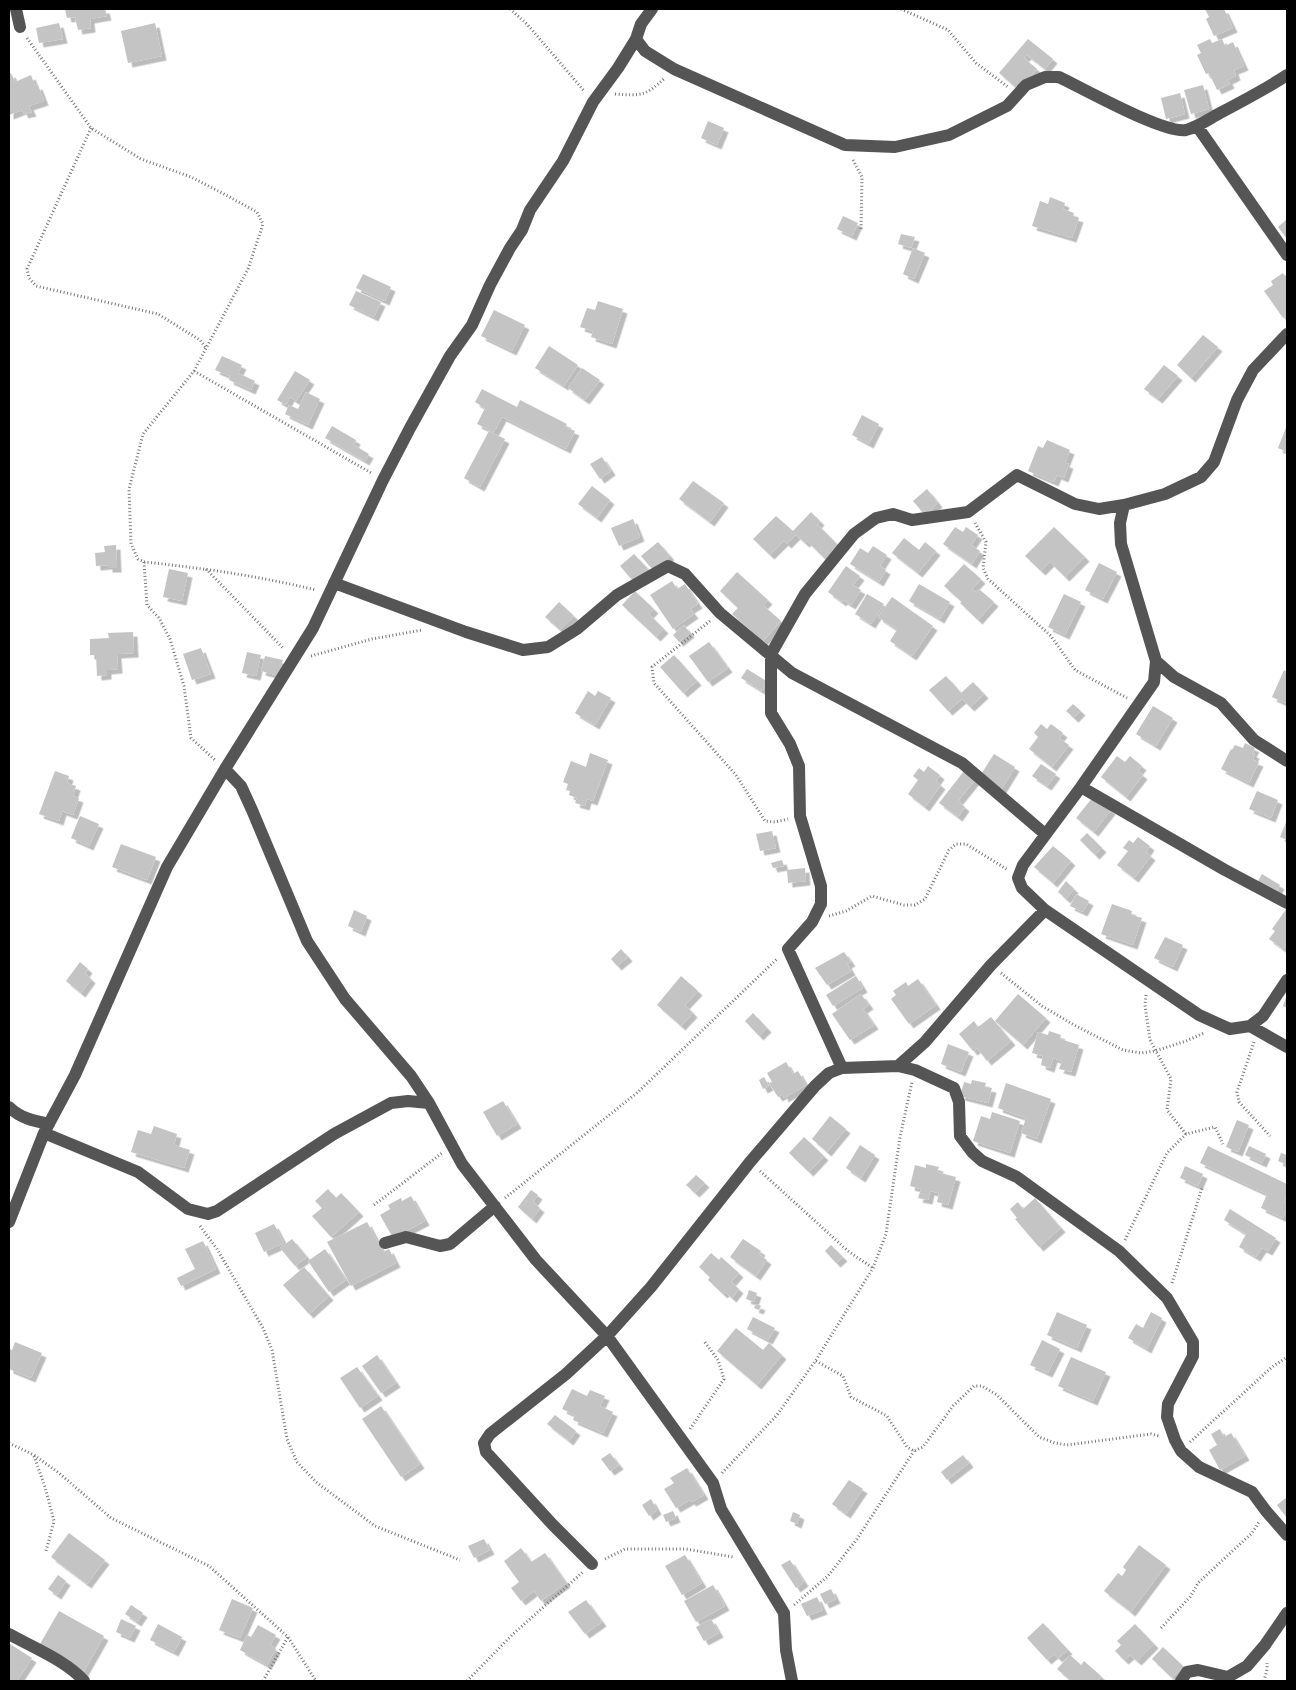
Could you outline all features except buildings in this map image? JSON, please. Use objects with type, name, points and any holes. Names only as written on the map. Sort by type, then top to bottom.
[{"type":"street","points":[[16,9],[20,27]]},
{"type":"street","points":[[9,1222],[47,1129],[75,1075],[167,868],[225,769],[313,628],[383,480],[410,428],[441,372],[472,325],[490,285],[522,230],[530,210],[563,161],[596,98],[636,39],[641,24],[652,9]]},
{"type":"street","points":[[636,39],[645,51],[674,69],[845,145],[895,146],[950,135],[1007,106],[1026,84],[1045,77],[1059,77],[1154,123],[1172,129],[1184,130],[1196,126],[1266,89],[1287,75]]},
{"type":"street","points":[[1196,126],[1287,255]]},
{"type":"street","points":[[842,1068],[788,949],[812,922],[821,904],[821,886],[800,816],[798,766],[790,744],[771,713],[771,654],[806,594],[854,534],[876,518],[893,514],[912,520],[968,512],[1017,475],[1075,504],[1099,509],[1124,505],[1165,494],[1201,477],[1214,462],[1237,400],[1253,370],[1287,334]]},
{"type":"street","points":[[1124,505],[1120,523],[1121,544],[1156,660],[1154,682],[1081,787],[1023,865],[1018,878],[1022,888],[1045,910],[1199,1015],[1230,1029],[1254,1029],[1287,1048]]},
{"type":"street","points":[[332,588],[523,650],[548,647],[577,629],[617,595],[668,566],[685,574],[720,613],[792,673],[962,763],[1045,834]]},
{"type":"street","points":[[1156,660],[1174,677],[1220,702],[1254,740],[1287,762]]},
{"type":"street","points":[[225,769],[240,786],[244,794],[307,941],[345,999],[411,1076],[429,1102],[462,1164],[536,1260],[607,1336],[713,1483],[722,1509],[784,1613],[786,1650],[792,1681]]},
{"type":"street","points":[[1081,787],[1225,870],[1287,903]]},
{"type":"street","points":[[898,1066],[925,1042],[991,965],[1045,910]]},
{"type":"street","points":[[1254,1029],[1287,980]]},
{"type":"street","points":[[592,1564],[553,1525],[486,1452],[484,1443],[490,1434],[566,1374],[607,1336],[651,1287],[750,1162],[815,1086],[829,1073],[842,1068],[898,1066],[915,1070],[954,1088],[959,1102],[960,1136],[972,1152],[982,1161],[1017,1177],[1119,1251],[1167,1298],[1193,1342],[1193,1356],[1168,1404],[1167,1417],[1178,1445],[1198,1467],[1252,1492],[1287,1535]]},
{"type":"street","points":[[9,1107],[29,1120],[138,1172],[188,1209],[208,1214],[218,1210],[334,1134],[391,1103],[408,1101],[429,1102]]},
{"type":"street","points":[[385,1243],[406,1237],[440,1246],[450,1244],[495,1206]]},
{"type":"street","points":[[1181,1681],[1188,1672],[1198,1670],[1228,1677],[1247,1666],[1265,1645],[1287,1613]]},
{"type":"street","points":[[9,1634],[66,1665],[84,1681]]},
{"type":"path","points":[[510,9],[527,24],[596,98],[637,96],[650,91],[674,69]]},
{"type":"path","points":[[901,9],[948,30],[976,63],[1017,94]]},
{"type":"path","points":[[20,27],[91,128],[141,160],[191,177],[257,212],[263,224],[248,269],[194,371],[143,434],[129,489],[131,544],[138,559],[144,562],[206,569],[332,588]]},
{"type":"path","points":[[91,128],[27,269],[29,278],[36,286],[158,314],[200,340],[206,349]]},
{"type":"path","points":[[845,145],[862,177],[862,229]]},
{"type":"path","points":[[194,371],[383,480]]},
{"type":"path","points":[[968,512],[986,542],[983,568],[988,579],[1051,636],[1075,670],[1138,705]]},
{"type":"path","points":[[144,562],[147,606],[159,618],[170,639],[184,686],[191,738],[225,769]]},
{"type":"path","points":[[206,569],[293,661],[372,639],[450,626]]},
{"type":"path","points":[[720,613],[652,667],[654,683],[736,774],[765,821],[775,822],[800,816]]},
{"type":"path","points":[[812,922],[846,910],[872,896],[904,905],[915,905],[925,899],[949,850],[956,844],[966,844],[1018,878]]},
{"type":"path","points":[[495,1206],[638,1092],[788,949]]},
{"type":"path","points":[[991,965],[1042,1006],[1074,1025],[1124,1050],[1141,1053],[1155,1051],[1186,1041],[1220,1025]]},
{"type":"path","points":[[1147,980],[1145,1005],[1150,1040],[1171,1079],[1167,1110],[1186,1134]]},
{"type":"path","points":[[1254,1029],[1237,1092],[1239,1102],[1270,1136]]},
{"type":"path","points":[[713,1483],[777,1415],[816,1360],[873,1268],[886,1234],[900,1137],[915,1070]]},
{"type":"path","points":[[1119,1251],[1167,1153],[1186,1134],[1215,1127],[1223,1144]]},
{"type":"path","points":[[374,1205],[436,1159],[452,1144]]},
{"type":"path","points":[[750,1162],[848,1251],[873,1268]]},
{"type":"path","points":[[1167,1298],[1202,1188]]},
{"type":"path","points":[[188,1209],[217,1249],[264,1328],[272,1350],[286,1439],[297,1462],[316,1482],[375,1526],[460,1560]]},
{"type":"path","points":[[682,1440],[724,1379],[718,1360],[704,1341]]},
{"type":"path","points":[[784,1613],[828,1576],[857,1540],[914,1451],[923,1447],[953,1406],[974,1386],[982,1386],[997,1395],[1039,1436],[1055,1443],[1067,1445],[1151,1434],[1178,1445],[1272,1367],[1287,1358]]},
{"type":"path","points":[[816,1360],[843,1376],[851,1397],[887,1416],[907,1447],[914,1451]]},
{"type":"path","points":[[9,1443],[34,1455],[59,1473],[111,1518],[209,1566],[288,1637],[316,1681]]},
{"type":"path","points":[[34,1455],[54,1521],[46,1551]]},
{"type":"path","points":[[1161,1628],[1190,1597],[1198,1583],[1252,1533],[1266,1511]]},
{"type":"path","points":[[468,1681],[512,1635],[592,1564],[625,1549],[686,1549],[754,1561]]},
{"type":"path","points":[[263,1681],[288,1637]]}]
